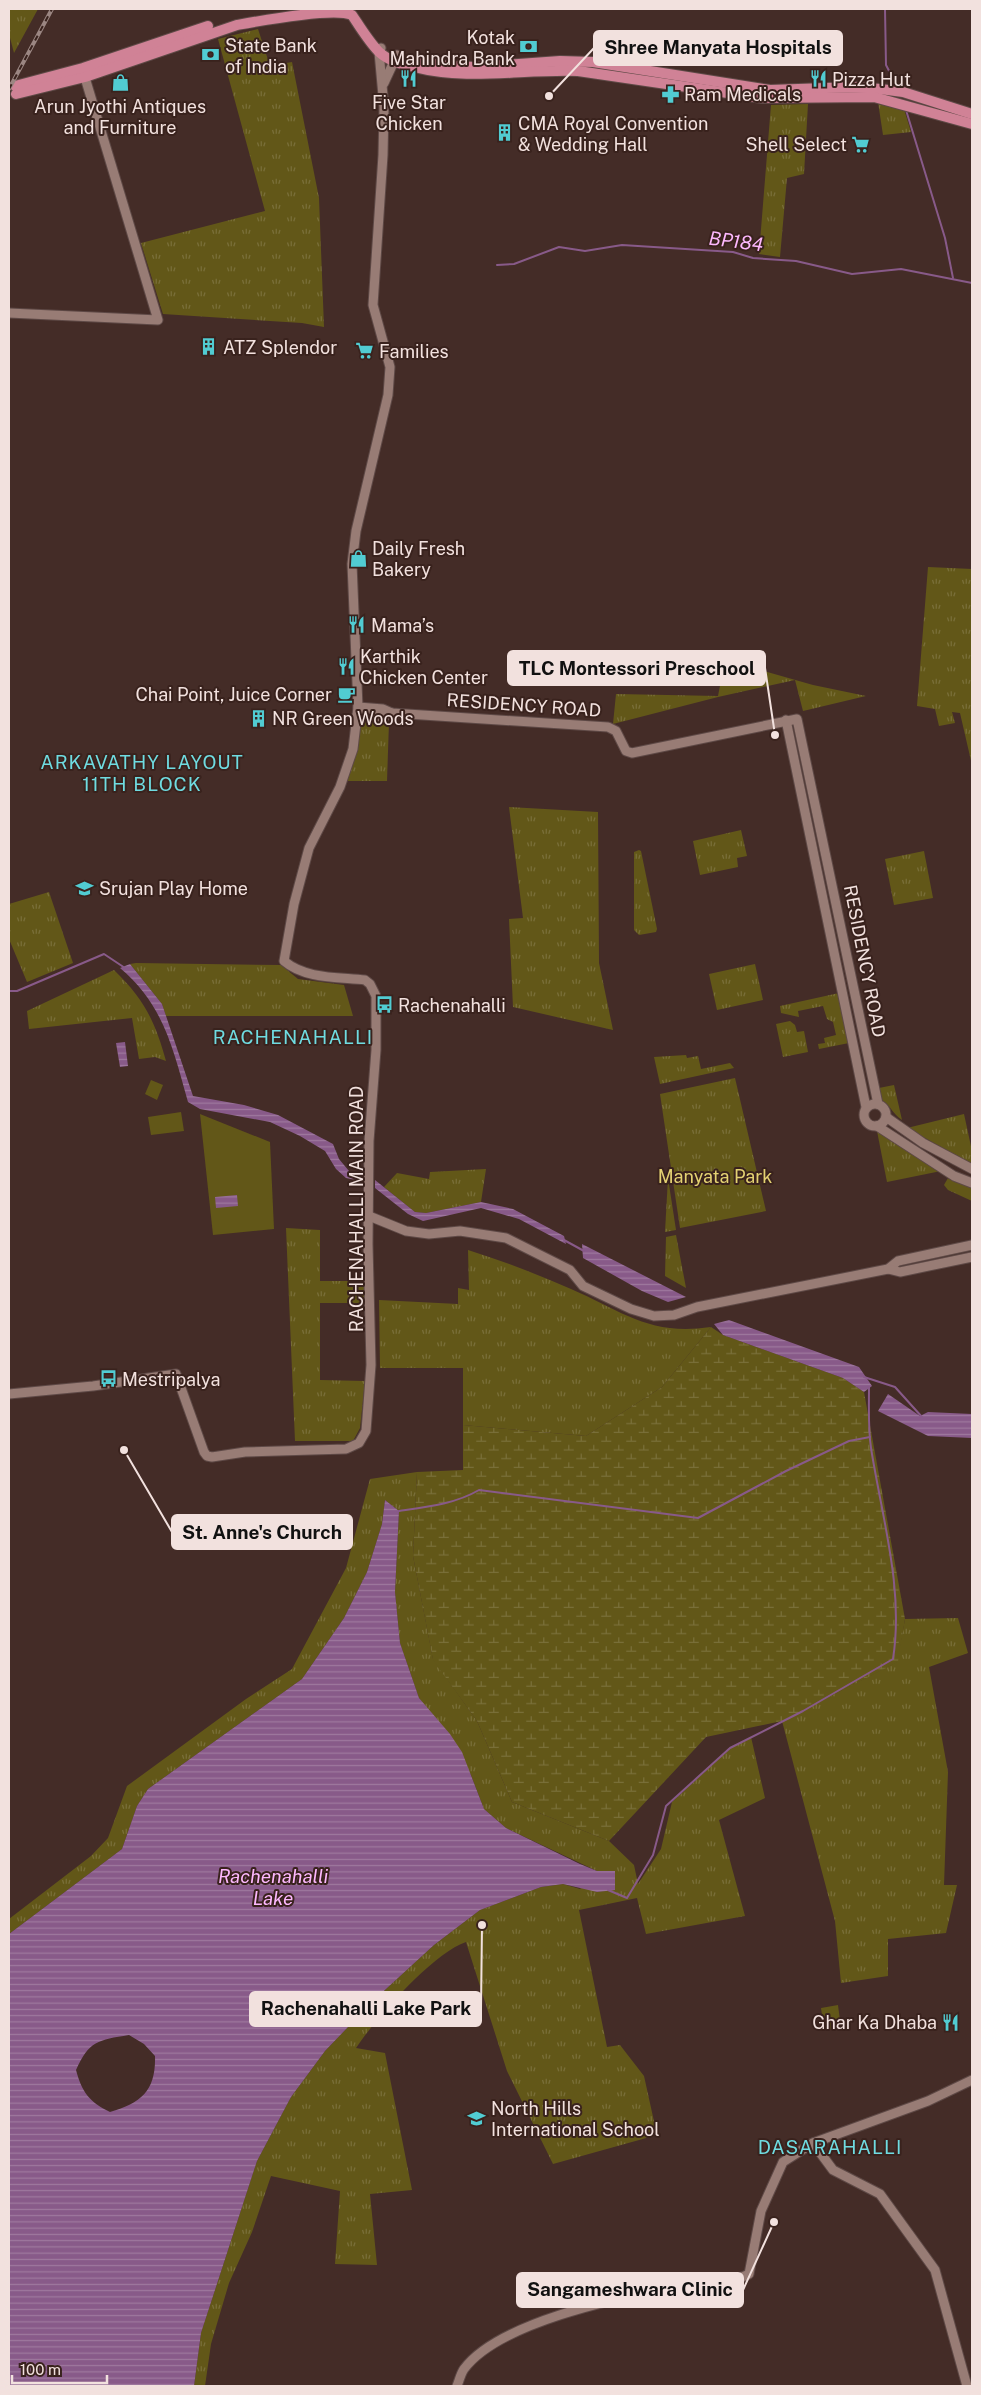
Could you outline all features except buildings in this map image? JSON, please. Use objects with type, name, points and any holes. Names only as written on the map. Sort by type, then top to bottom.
[{"type":"main road","points":[[84,72],[213,25],[258,14],[310,9]]},
{"type":"main road","points":[[352,9],[380,50]]},
{"type":"main road","points":[[16,90],[84,72],[237,25],[260,20],[339,12],[352,15],[380,50],[395,58],[433,72],[458,75],[578,71],[762,98],[874,97],[972,124]]},
{"type":"main road","points":[[395,58],[446,66],[476,67],[560,61],[593,62],[770,90],[854,87],[880,89],[903,92],[972,114]]},
{"type":"street","name":"RACHENAHALLI MAIN ROAD","points":[[9,1394],[84,1387],[171,1373],[176,1374],[207,1456],[245,1452],[346,1449],[359,1444],[366,1431],[372,1365],[369,1187],[371,1094],[376,1050],[376,996],[374,988],[365,980],[312,974],[297,970],[284,961],[294,904],[309,848],[347,769],[353,749],[358,711],[352,564],[354,544],[388,395],[390,367],[373,305],[383,155],[380,50]]},
{"type":"street","points":[[382,88],[395,58]]},
{"type":"street","points":[[9,313],[158,320],[84,72]]},
{"type":"street","name":"RESIDENCY ROAD","points":[[358,711],[383,709],[392,713],[608,727],[616,731],[626,751],[632,753],[797,718],[878,1104]]},
{"type":"street","name":"RESIDENCY ROAD","points":[[786,720],[866,1107]]},
{"type":"street","points":[[806,814],[818,811]]},
{"type":"street","points":[[816,865],[828,862]]},
{"type":"street","points":[[841,982],[852,979]]},
{"type":"street","points":[[972,1169],[923,1142],[886,1117],[883,1107],[878,1104],[866,1107],[863,1113],[864,1120],[869,1125],[877,1126],[954,1176],[972,1183]]},
{"type":"street","points":[[877,1126],[883,1123],[886,1117]]},
{"type":"street","points":[[369,1216],[406,1231],[429,1234],[460,1231],[506,1238],[570,1270],[583,1286],[631,1309],[654,1316],[674,1315],[688,1309],[888,1269],[900,1272],[972,1257]]},
{"type":"street","points":[[888,1269],[898,1261],[972,1244]]},
{"type":"street","points":[[457,2386],[464,2369],[495,2342],[544,2321],[594,2306],[671,2288],[735,2281],[749,2274],[761,2210],[783,2162],[813,2143],[928,2101],[972,2080]]},
{"type":"street","points":[[813,2143],[833,2170],[880,2194],[927,2256],[935,2270],[967,2386]]},
{"type":"green space","points":[[9,9],[38,9],[14,53],[9,34]]},
{"type":"green space","points":[[258,29],[270,66],[292,62],[319,198],[324,327],[302,323],[163,314],[141,243],[265,211],[218,39]]},
{"type":"green space","points":[[878,102],[904,109],[911,132],[883,135]]},
{"type":"green space","points":[[808,104],[804,174],[787,178],[780,257],[759,254],[771,105]]},
{"type":"green space","points":[[928,567],[972,569],[972,765],[960,713],[952,712],[955,723],[939,726],[935,709],[917,706]]},
{"type":"green space","points":[[725,660],[813,685],[866,696],[803,711],[795,680],[718,697],[613,724],[616,694],[718,696]]},
{"type":"green space","points":[[360,720],[389,722],[387,781],[347,781]]},
{"type":"green space","points":[[509,807],[598,812],[599,963],[613,1030],[513,1007],[509,919],[523,918]]},
{"type":"green space","points":[[741,830],[747,856],[737,858],[738,867],[700,875],[693,841]]},
{"type":"green space","points":[[641,851],[657,929],[656,932],[639,935],[634,930],[634,852]]},
{"type":"green space","points":[[924,851],[933,898],[894,905],[885,859]]},
{"type":"green space","points":[[49,892],[73,963],[27,982],[9,939],[9,904]]},
{"type":"green space","points":[[130,964],[281,965],[298,979],[344,985],[353,1016],[166,1016],[162,1004]]},
{"type":"green space","points":[[755,964],[763,1000],[717,1010],[709,974]]},
{"type":"green space","points":[[114,970],[133,991],[147,1011],[153,1022],[166,1061],[155,1057],[139,1059],[132,1018],[29,1029],[27,1011]]},
{"type":"green space","points":[[839,993],[849,1043],[819,1049],[818,1044],[825,1043],[824,1038],[836,1035],[833,1022],[827,1019],[823,1006],[798,1011],[799,1017],[781,1013],[780,1006]]},
{"type":"green space","points":[[790,1021],[795,1025],[797,1032],[804,1031],[808,1052],[783,1057],[776,1024]]},
{"type":"green space","points":[[686,1055],[687,1058],[698,1056],[701,1069],[730,1063],[734,1068],[660,1084],[654,1057]]},
{"type":"green space","name":"Manyata Park","points":[[735,1078],[766,1211],[680,1228],[660,1094]]},
{"type":"green space","points":[[151,1080],[163,1085],[157,1100],[145,1094]]},
{"type":"green space","points":[[894,1085],[902,1120],[882,1100],[879,1088]]},
{"type":"green space","points":[[181,1112],[184,1131],[151,1135],[148,1117]]},
{"type":"green space","points":[[200,1114],[270,1142],[274,1229],[213,1235]]},
{"type":"green space","points":[[964,1114],[972,1151],[972,1164],[907,1128]]},
{"type":"green space","points":[[877,1131],[941,1171],[887,1182]]},
{"type":"green space","points":[[486,1169],[481,1202],[426,1213],[415,1212],[384,1187],[397,1173],[429,1179],[430,1172]]},
{"type":"green space","points":[[668,1178],[676,1230],[665,1232]]},
{"type":"green space","points":[[948,1178],[972,1187],[972,1201],[948,1190],[944,1185]]},
{"type":"green space","points":[[286,1228],[320,1230],[320,1281],[364,1281],[366,1303],[320,1303],[320,1380],[365,1381],[360,1428],[353,1441],[295,1441]]},
{"type":"green space","points":[[676,1235],[686,1288],[665,1276],[666,1237]]},
{"type":"green space","points":[[468,1250],[545,1278],[622,1314],[653,1325],[689,1329],[711,1327],[662,1387],[586,1436],[463,1425],[463,1368],[380,1368],[379,1300],[458,1304],[458,1288],[469,1290]]},
{"type":"green space","points":[[711,1327],[723,1335],[843,1378],[864,1392],[905,1619],[898,1662],[782,1721],[706,1737],[609,1841],[512,1802],[477,1721],[433,1660],[413,1556],[417,1472],[463,1470],[463,1425],[586,1436],[662,1387]]},
{"type":"green space","points":[[417,1472],[413,1556],[433,1659],[477,1721],[512,1802],[609,1841],[634,1865],[638,1884],[661,1849],[672,1802],[731,1748],[751,1737],[765,1798],[719,1820],[745,1916],[646,1934],[637,1898],[579,1910],[607,2047],[620,2045],[644,2076],[657,2135],[553,2164],[507,2071],[466,1942],[453,1948],[422,1972],[377,2020],[356,2048],[385,2053],[412,2190],[370,2194],[377,2265],[335,2264],[340,2191],[271,2176],[252,2232],[229,2283],[211,2344],[205,2386],[194,2386],[201,2333],[257,2161],[291,2097],[325,2051],[374,2000],[434,1945],[480,1910],[541,1887],[563,1884],[580,1889],[597,1871],[506,1828],[484,1809],[471,1775],[419,1698],[400,1643],[395,1592],[399,1511],[385,1500],[382,1524],[367,1572],[344,1618],[302,1679],[148,1789],[137,1806],[122,1849],[9,1934],[9,1919],[91,1856],[108,1838],[127,1786],[246,1699],[292,1669],[346,1568],[370,1479]]},
{"type":"green space","points":[[958,1618],[968,1653],[929,1667],[948,1772],[944,1885],[957,1885],[946,1933],[888,1939],[888,1976],[841,1983],[835,1921],[782,1721],[897,1662],[905,1619]]},
{"type":"green space","points":[[838,2005],[841,2028],[824,2030],[821,2008]]},
{"type":"water","points":[[130,964],[162,1004],[193,1096],[244,1105],[278,1115],[333,1144],[339,1159],[349,1171],[366,1173],[366,1182],[346,1178],[336,1169],[325,1151],[300,1136],[270,1122],[200,1109],[188,1102],[171,1046],[157,1013],[135,982],[120,968]]},
{"type":"water","points":[[125,1042],[128,1066],[120,1067],[116,1043]]},
{"type":"water","points":[[375,1180],[415,1212],[426,1213],[481,1202],[513,1209],[564,1236],[566,1244],[519,1219],[481,1208],[423,1221],[408,1214],[375,1188]]},
{"type":"water","points":[[237,1195],[238,1206],[216,1208],[215,1197]]},
{"type":"water","points":[[582,1244],[686,1297],[668,1302],[642,1291],[583,1258]]},
{"type":"water","points":[[729,1320],[859,1367],[872,1386],[864,1392],[843,1378],[723,1335],[714,1324]]},
{"type":"water","points":[[888,1394],[920,1416],[928,1412],[972,1414],[972,1438],[928,1436],[878,1411]]},
{"type":"water","name":"Rachenahalli Lake","points":[[385,1500],[399,1511],[395,1592],[400,1643],[419,1698],[450,1734],[462,1752],[484,1809],[506,1828],[580,1864],[597,1871],[615,1871],[615,1890],[597,1892],[563,1884],[541,1887],[480,1910],[434,1945],[374,2000],[325,2051],[291,2097],[257,2161],[201,2333],[194,2386],[9,2386],[9,1934],[122,1849],[137,1806],[148,1789],[302,1679],[344,1618],[367,1572],[382,1524]],"holes":[[[129,2035],[144,2044],[155,2056],[155,2068],[150,2086],[139,2099],[110,2112],[87,2096],[76,2070],[85,2053],[90,2048],[109,2038]]]},
{"type":"waterway","points":[[885,9],[886,65],[898,88]]},
{"type":"waterway","points":[[906,110],[945,238],[953,278]]},
{"type":"waterway","name":"BP184","points":[[497,265],[514,264],[559,247],[585,251],[622,245],[733,252],[753,258],[796,261],[852,274],[901,269],[972,283]]},
{"type":"waterway","points":[[9,991],[17,991],[104,954],[125,968]]},
{"type":"waterway","points":[[564,1240],[584,1251]]},
{"type":"waterway","points":[[864,1377],[895,1387],[922,1417]]},
{"type":"waterway","points":[[608,1890],[627,1898],[653,1855],[666,1806],[730,1748],[803,1711],[893,1659],[896,1633],[894,1580],[871,1448],[869,1387]]},
{"type":"waterway","points":[[399,1511],[451,1502],[479,1490],[698,1518],[786,1471],[849,1441],[870,1437]]},
{"type":"railway","points":[[9,89],[52,9]]},
{"type":"place","name":"Kotak Mahindra Bank","points":[[529,47]]},
{"type":"place","name":"State Bank of India","points":[[211,55]]},
{"type":"place","name":"Five Star Chicken","points":[[409,79]]},
{"type":"place","name":"Pizza Hut","points":[[818,79]]},
{"type":"place","name":"Arun Jyothi Antiques and Furniture","points":[[120,83]]},
{"type":"place","name":"Ram Medicals","points":[[670,94]]},
{"type":"place","name":"Shree Manyata Hospitals","points":[[549,96]]},
{"type":"place","name":"CMA Royal Convention & Wedding Hall","points":[[504,133]]},
{"type":"place","name":"Shell Select","points":[[861,144]]},
{"type":"place","name":"ATZ Splendor","points":[[209,347]]},
{"type":"place","name":"Families","points":[[365,351]]},
{"type":"place","name":"Daily Fresh Bakery","points":[[358,558]]},
{"type":"place","name":"Mama’s","points":[[357,625]]},
{"type":"place","name":"Karthik Chicken Center","points":[[346,666]]},
{"type":"place","name":"Chai Point, Juice Corner","points":[[346,694]]},
{"type":"place","name":"NR Green Woods","points":[[258,718]]},
{"type":"place","name":"TLC Montessori Preschool","points":[[775,735]]},
{"type":"place","name":"Srujan Play Home","points":[[85,888]]},
{"type":"place","name":"Rachenahalli","points":[[384,1005]]},
{"type":"place","name":"Mestripalya","points":[[108,1379]]},
{"type":"place","name":"St. Anne's Church","points":[[124,1450]]},
{"type":"place","name":"Rachenahalli Lake Park","points":[[482,1925]]},
{"type":"place","name":"Ghar Ka Dhaba","points":[[951,2022]]},
{"type":"place","name":"North Hills International School","points":[[477,2118]]},
{"type":"place","name":"Sangameshwara Clinic","points":[[774,2222]]},
{"type":"district","name":"ARKAVATHY LAYOUT 11TH BLOCK","points":[[142,773]]},
{"type":"district","name":"RACHENAHALLI","points":[[293,1037]]},
{"type":"district","name":"DASARAHALLI","points":[[830,2147]]}]
